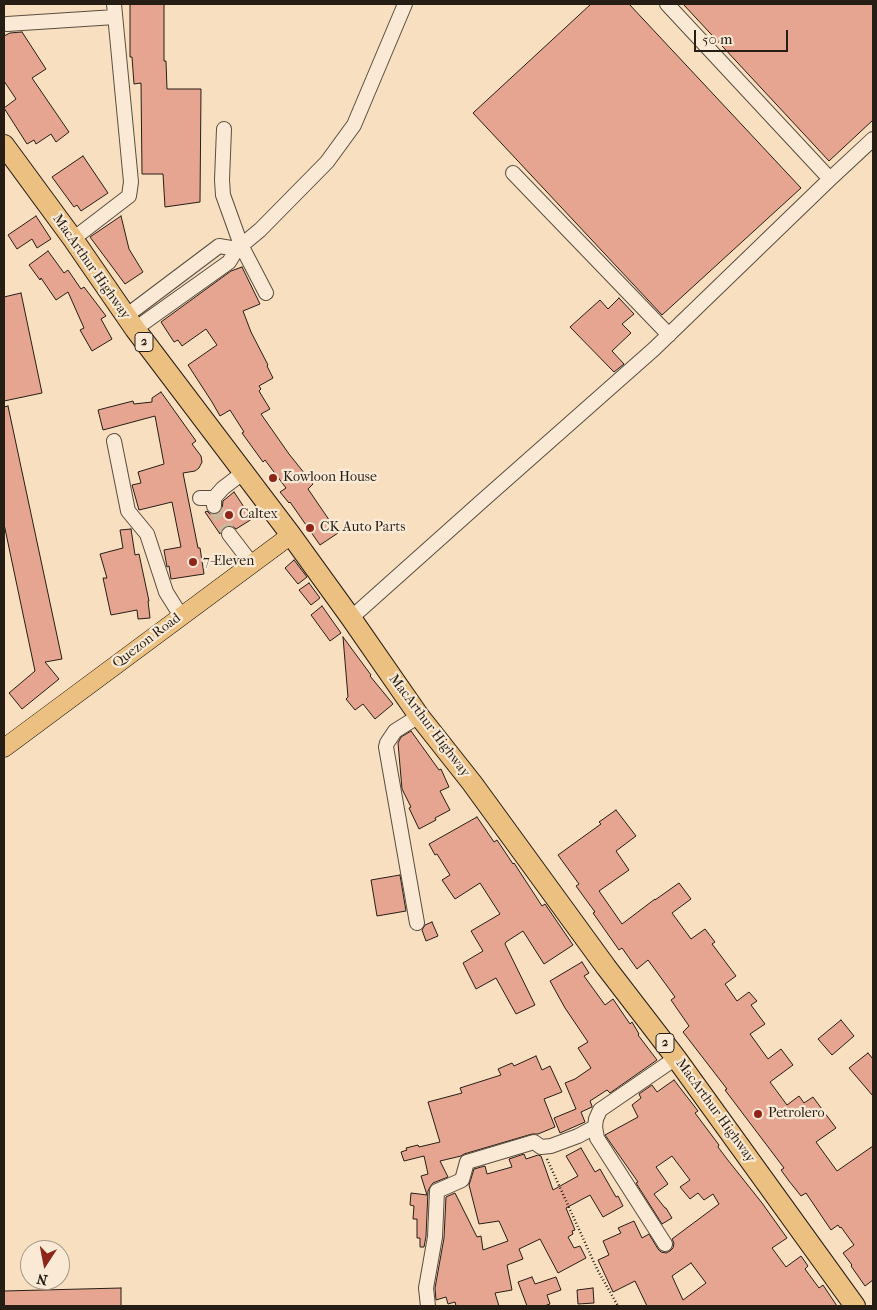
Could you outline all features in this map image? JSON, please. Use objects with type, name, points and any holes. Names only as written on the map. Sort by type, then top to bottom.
[{"type":"highway","name":"MacArthur Highway","points":[[4,145],[73,239],[131,323],[291,534],[419,716],[472,783],[606,967],[676,1058],[854,1306]]},
{"type":"main road","name":"Quezon Road","points":[[4,748],[291,534]]},
{"type":"street","points":[[131,323],[180,298],[229,262],[239,247],[260,230],[327,162],[354,125],[405,4]]},
{"type":"street","points":[[667,4],[830,179]]},
{"type":"street","points":[[7,24],[114,10],[131,182],[129,196],[73,239]]},
{"type":"street","points":[[224,129],[223,195],[239,247],[266,293]]},
{"type":"street","points":[[351,618],[669,335],[873,139]]},
{"type":"street","points":[[513,173],[669,335]]},
{"type":"street","points":[[131,323],[169,284],[219,246],[239,247]]},
{"type":"street","points":[[193,266],[202,281]]},
{"type":"street","points":[[169,284],[180,298]]},
{"type":"street","points":[[114,441],[128,511],[147,534],[166,592],[181,616]]},
{"type":"street","points":[[210,500],[222,488],[244,472]]},
{"type":"street","points":[[229,534],[252,564]]},
{"type":"street","points":[[417,923],[386,747],[389,738],[395,731],[419,716]]},
{"type":"street","points":[[665,1244],[597,1138],[594,1127],[600,1110],[676,1058]]},
{"type":"street","points":[[428,1306],[426,1288],[435,1237],[437,1192],[462,1180],[467,1162],[534,1142],[541,1147],[551,1146],[578,1136],[594,1127]]},
{"type":"path","points":[[541,1147],[597,1270],[618,1306]]},
{"type":"building","points":[[130,4],[164,4],[164,61],[166,61],[167,89],[201,89],[200,202],[165,207],[163,174],[142,174],[141,83],[134,84],[132,57],[130,57]]},
{"type":"building","points":[[591,4],[629,4],[801,188],[662,315],[473,113]]},
{"type":"building","points":[[683,4],[873,4],[873,120],[829,161]]},
{"type":"building","points":[[22,32],[46,69],[32,78],[69,132],[56,142],[51,134],[36,144],[34,140],[27,144],[4,108],[16,99],[4,81],[4,36],[10,33]]},
{"type":"building","points":[[83,156],[108,193],[81,211],[77,205],[74,207],[52,177]]},
{"type":"building","points":[[36,216],[51,239],[37,248],[32,239],[17,249],[8,235]]},
{"type":"building","points":[[121,216],[129,249],[143,272],[125,284],[90,237]]},
{"type":"building","points":[[48,251],[64,273],[68,270],[81,289],[84,287],[106,316],[101,319],[112,339],[92,351],[80,330],[84,328],[68,292],[56,300],[41,278],[40,280],[29,265]]},
{"type":"building","points":[[242,267],[260,304],[243,311],[273,378],[259,386],[261,389],[259,391],[270,409],[261,414],[313,484],[308,489],[338,533],[320,545],[290,502],[280,492],[286,488],[265,460],[263,462],[242,433],[244,432],[230,410],[220,416],[188,365],[217,345],[206,329],[182,346],[178,340],[174,342],[161,322],[231,271]]},
{"type":"building","points":[[21,293],[42,393],[4,401],[4,297]]},
{"type":"building","points":[[619,298],[634,314],[622,324],[631,333],[612,351],[624,364],[614,372],[570,327],[600,300],[608,309]]},
{"type":"building","points":[[161,392],[196,441],[192,444],[201,456],[202,462],[195,471],[183,473],[204,574],[171,579],[164,550],[181,547],[172,502],[139,510],[132,485],[141,483],[138,472],[164,464],[155,416],[103,430],[98,410],[133,401],[134,404],[152,402],[152,398]]},
{"type":"building","points":[[8,406],[62,659],[45,662],[59,679],[22,709],[9,693],[35,671],[4,524],[4,407]]},
{"type":"building","name":"Caltex","points":[[234,492],[252,519],[236,529],[227,525],[221,530],[220,534],[205,512],[207,511],[214,515],[219,513],[222,510],[223,501]]},
{"type":"building","points":[[131,529],[135,555],[139,554],[149,601],[150,618],[138,619],[137,610],[111,615],[103,578],[107,578],[100,554],[123,548],[120,530]]},
{"type":"building","points":[[294,560],[307,577],[298,584],[285,568]]},
{"type":"building","points":[[309,583],[320,598],[311,605],[299,590]]},
{"type":"building","points":[[322,606],[341,633],[330,641],[311,615]]},
{"type":"building","points":[[343,637],[370,676],[393,704],[375,719],[363,704],[355,710],[346,699],[348,697]]},
{"type":"building","points":[[411,731],[439,770],[441,769],[449,787],[440,791],[450,810],[419,829],[402,789],[398,743],[401,737]]},
{"type":"building","points":[[616,810],[636,836],[616,851],[629,870],[599,891],[622,924],[679,883],[691,899],[672,913],[691,939],[705,929],[715,942],[712,944],[736,976],[725,984],[737,1001],[749,992],[757,1001],[751,1005],[765,1024],[750,1034],[768,1059],[781,1049],[793,1065],[770,1082],[787,1105],[799,1096],[804,1103],[813,1097],[836,1128],[816,1142],[837,1171],[873,1146],[873,1280],[865,1286],[843,1253],[854,1245],[838,1225],[831,1230],[806,1193],[801,1196],[789,1181],[781,1170],[784,1168],[683,1032],[689,1026],[671,1000],[675,997],[648,960],[637,969],[622,948],[619,950],[576,886],[579,884],[558,855],[601,824],[599,822]]},
{"type":"building","points":[[477,817],[494,842],[497,840],[514,863],[542,906],[545,904],[573,945],[544,964],[523,931],[506,942],[505,944],[535,1005],[516,1014],[496,978],[476,989],[463,963],[483,951],[471,931],[500,914],[480,883],[455,899],[442,880],[450,875],[429,844]]},
{"type":"building","points":[[400,875],[406,911],[377,916],[371,880]]},
{"type":"building","points":[[432,922],[438,936],[426,941],[422,930],[425,925]]},
{"type":"building","points":[[582,962],[589,973],[584,976],[605,1005],[613,999],[630,1024],[632,1022],[638,1035],[657,1060],[610,1093],[607,1090],[590,1101],[592,1107],[581,1112],[585,1122],[560,1133],[554,1118],[576,1109],[565,1083],[575,1079],[591,1068],[578,1048],[588,1042],[565,1008],[550,981]]},
{"type":"building","points":[[841,1020],[854,1036],[832,1055],[818,1039]]},
{"type":"building","points":[[868,1053],[873,1059],[873,1096],[849,1068]]},
{"type":"building","points":[[536,1056],[542,1070],[550,1066],[562,1092],[544,1099],[555,1127],[538,1134],[532,1134],[440,1161],[448,1177],[433,1183],[428,1191],[426,1236],[424,1247],[420,1247],[420,1238],[417,1238],[417,1219],[413,1219],[414,1206],[410,1205],[411,1193],[427,1195],[421,1176],[428,1174],[424,1156],[404,1161],[401,1152],[407,1150],[406,1148],[440,1142],[428,1102],[462,1093],[460,1088],[501,1075],[498,1069],[512,1063],[514,1066]]},
{"type":"building","points":[[674,1080],[698,1111],[695,1113],[719,1145],[718,1147],[787,1238],[772,1248],[786,1267],[801,1256],[808,1266],[805,1269],[819,1288],[823,1285],[837,1306],[647,1306],[635,1281],[613,1292],[598,1260],[609,1255],[603,1241],[621,1233],[618,1228],[634,1221],[642,1238],[649,1234],[658,1249],[666,1253],[673,1248],[674,1243],[672,1239],[719,1204],[713,1194],[704,1200],[698,1193],[690,1199],[680,1187],[690,1180],[672,1156],[656,1167],[668,1184],[654,1194],[672,1218],[662,1224],[636,1183],[638,1182],[605,1135],[638,1117],[632,1105],[641,1098],[639,1094],[652,1085],[657,1092]],"holes":[[[691,1263],[706,1283],[683,1300],[672,1276]]]},
{"type":"building","points":[[581,1148],[595,1172],[600,1169],[623,1206],[603,1217],[590,1195],[566,1208],[575,1230],[568,1237],[574,1248],[580,1246],[586,1258],[558,1273],[540,1239],[519,1249],[523,1259],[507,1265],[512,1290],[495,1293],[499,1306],[456,1306],[455,1302],[448,1304],[446,1297],[436,1300],[435,1288],[444,1238],[446,1197],[455,1193],[477,1237],[481,1236],[483,1250],[508,1241],[499,1221],[479,1224],[469,1185],[474,1169],[485,1166],[487,1174],[512,1167],[509,1159],[524,1154],[526,1159],[538,1155],[541,1156],[553,1190],[578,1176],[566,1156]]},
{"type":"building","points":[[532,1277],[535,1284],[556,1277],[561,1290],[547,1295],[550,1304],[527,1306],[518,1282]]},
{"type":"building","points":[[121,1288],[121,1306],[4,1306],[4,1291]]},
{"type":"building","points":[[593,1288],[594,1303],[578,1304],[577,1290]]},
{"type":"tunnel","points":[[214,506],[229,534]]},
{"type":"place","name":"Kowloon House","points":[[273,478]]},
{"type":"place","name":"Caltex","points":[[229,515]]},
{"type":"place","name":"CK Auto Parts","points":[[310,528]]},
{"type":"place","name":"7-Eleven","points":[[193,562]]},
{"type":"place","name":"Petrolero","points":[[758,1114]]}]
